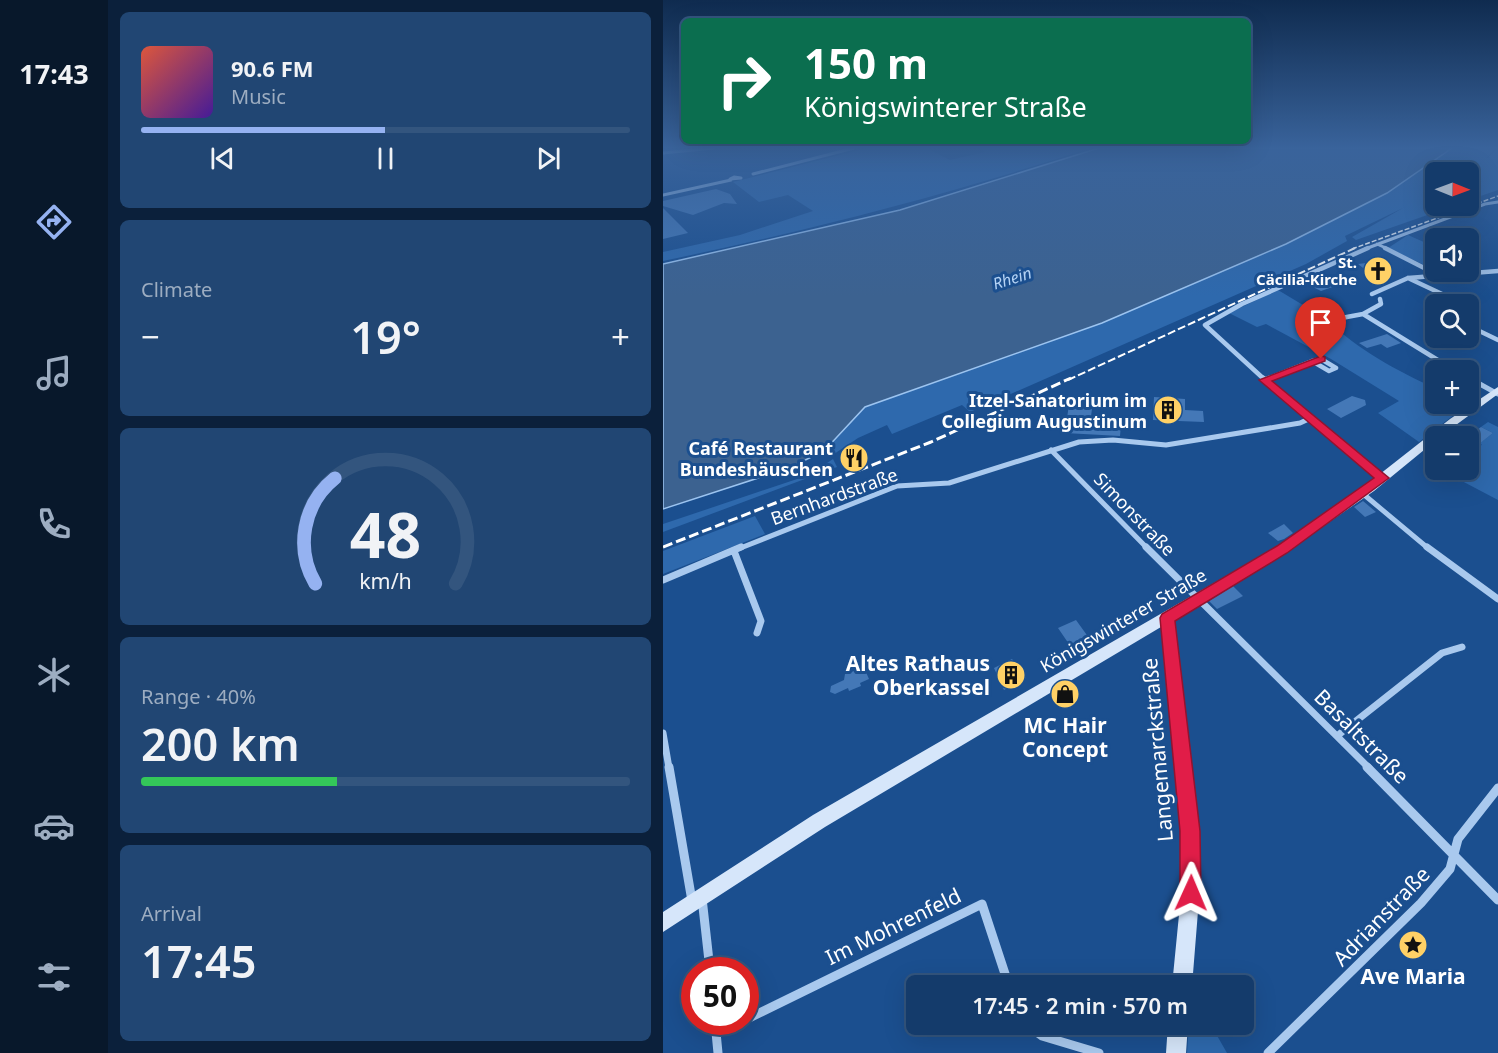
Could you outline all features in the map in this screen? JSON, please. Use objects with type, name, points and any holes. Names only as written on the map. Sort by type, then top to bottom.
[{"type":"main road","name":"Königswinterer Straße","points":[[663,924],[819,821],[1282,549],[1383,478],[1454,421],[1497,392]]},
{"type":"main road","name":"Langemarckstraße","points":[[1167,618],[1188,813],[1192,874],[1183,975]]},
{"type":"main road","points":[[1176,1053],[1177,1035]]},
{"type":"street","points":[[1383,478],[1289,402],[1205,325],[1242,304],[1364,249],[1485,204],[1498,202]]},
{"type":"street","points":[[1377,244],[1425,268]]},
{"type":"street","points":[[1479,271],[1497,270],[1498,263]]},
{"type":"street","points":[[1372,294],[1408,278],[1425,276]]},
{"type":"street","points":[[1408,278],[1442,294]]},
{"type":"street","points":[[1336,319],[1363,314],[1381,304],[1380,299]]},
{"type":"street","points":[[1363,314],[1438,360]]},
{"type":"street","points":[[1479,331],[1498,340]]},
{"type":"street","points":[[1264,380],[1312,361]]},
{"type":"street","points":[[1479,383],[1497,392]]},
{"type":"street","name":"Bernhardstraße","points":[[663,580],[804,521],[888,489],[906,485],[949,483],[1050,450],[1091,441],[1166,445],[1300,423],[1311,418]]},
{"type":"street","name":"Simonstraße","points":[[1050,450],[1055,452],[1198,600]]},
{"type":"street","points":[[1362,493],[1415,538],[1498,599]]},
{"type":"street","points":[[734,551],[761,621],[757,633]]},
{"type":"street","name":"Basaltstraße","points":[[1198,600],[1337,736],[1498,900]]},
{"type":"street","points":[[1337,736],[1442,653],[1462,647]]},
{"type":"street","points":[[663,733],[708,957]]},
{"type":"street","name":"Adrianstraße","points":[[1268,1053],[1421,903],[1450,869],[1458,839],[1498,788]]},
{"type":"street","name":"Im Mohrenfeld","points":[[759,1013],[982,904],[1005,975]]},
{"type":"street","points":[[716,1035],[718,1053]]},
{"type":"street","points":[[1041,1035],[1099,1053]]},
{"type":"shaded area","points":[[753,197],[779,197],[759,202]]},
{"type":"shaded area","points":[[791,197],[925,197],[771,237],[663,261],[663,252],[740,235],[813,211]]},
{"type":"shaded area","points":[[1379,197],[1425,197],[1425,216],[1356,240],[1352,237],[1403,208],[1345,236],[1347,241],[1306,264],[970,412],[962,405],[892,434],[887,425],[858,438],[831,456],[824,451],[865,407],[1102,323],[1286,244]]},
{"type":"shaded area","points":[[1408,235],[1425,243],[1425,265],[1388,248]]},
{"type":"shaded area","points":[[1278,290],[1313,311],[1304,314],[1315,321],[1327,320],[1378,359],[1425,383],[1425,414],[1455,414],[1440,426],[1425,426],[1425,437],[1419,442],[1378,413],[1399,401],[1331,359],[1266,324],[1257,327],[1229,313]]},
{"type":"shaded area","points":[[1488,422],[1498,427],[1498,500],[1460,480],[1479,480],[1479,446],[1493,433],[1481,427]]},
{"type":"shaded area","points":[[833,459],[837,467],[663,532],[663,524],[809,475]]},
{"type":"shaded area","points":[[755,516],[765,534],[663,574],[663,551]]},
{"type":"shaded area","points":[[1188,1035],[1217,1035],[1227,1053],[1187,1053]]},
{"type":"water","name":"Rhein","points":[[941,197],[1379,197],[1286,244],[1102,323],[865,407],[824,451],[789,468],[663,509],[663,264],[900,210]]},
{"type":"building","points":[[680,197],[732,197],[737,204],[724,203],[693,215],[663,206],[663,201]]},
{"type":"building","points":[[663,208],[688,233],[663,239]]},
{"type":"building","name":"St. Cäcilia-Kirche","points":[[1374,262],[1392,275],[1376,278],[1358,264]]},
{"type":"building","points":[[1324,273],[1344,283],[1321,291],[1303,282]]},
{"type":"building","points":[[1387,334],[1401,343],[1387,348],[1381,344],[1367,348],[1359,343]]},
{"type":"building","points":[[1352,396],[1365,400],[1366,405],[1341,418],[1327,409]]},
{"type":"building","name":"Itzel-Sanatorium im Collegium Augustinum","points":[[1154,397],[1185,399],[1185,410],[1203,411],[1204,422],[1153,420]]},
{"type":"building","name":"Itzel-Sanatorium im Collegium Augustinum","points":[[1082,401],[1093,401],[1090,424],[1121,425],[1120,436],[1065,433],[1069,404],[1082,404]]},
{"type":"building","points":[[1481,427],[1493,433],[1479,444],[1479,428]]},
{"type":"building","points":[[1363,501],[1376,512],[1365,517],[1354,507]]},
{"type":"building","points":[[1284,524],[1293,533],[1284,539],[1278,541],[1268,533]]},
{"type":"building","points":[[1233,586],[1243,596],[1217,609],[1209,601]]},
{"type":"building","points":[[1076,620],[1089,638],[1071,647],[1058,628]]},
{"type":"building","name":"Altes Rathaus Oberkassel","points":[[1012,659],[1026,678],[1004,690],[994,668]]},
{"type":"building","points":[[865,670],[869,679],[860,683],[861,686],[849,691],[848,688],[835,694],[830,692],[831,686],[844,680],[845,674],[854,671],[856,674]]},
{"type":"railway","points":[[1352,249],[1495,197]]},
{"type":"railway","points":[[1068,380],[1355,248]]},
{"type":"railway","points":[[663,547],[931,442],[1071,378]]},
{"type":"place","name":"St. Cäcilia-Kirche","points":[[1378,271]]},
{"type":"place","name":"Itzel-Sanatorium im Collegium Augustinum","points":[[1168,410]]},
{"type":"place","name":"Café Restaurant Bundeshäuschen","points":[[854,458]]},
{"type":"place","name":"Altes Rathaus Oberkassel","points":[[1011,675]]},
{"type":"place","name":"MC Hair Concept","points":[[1065,694]]},
{"type":"place","name":"Ave Maria","points":[[1413,945]]},
{"type":"route","points":[[1191,893],[1190,831],[1172,644],[1167,618],[1282,549],[1383,478],[1264,380],[1321,359]]}]
